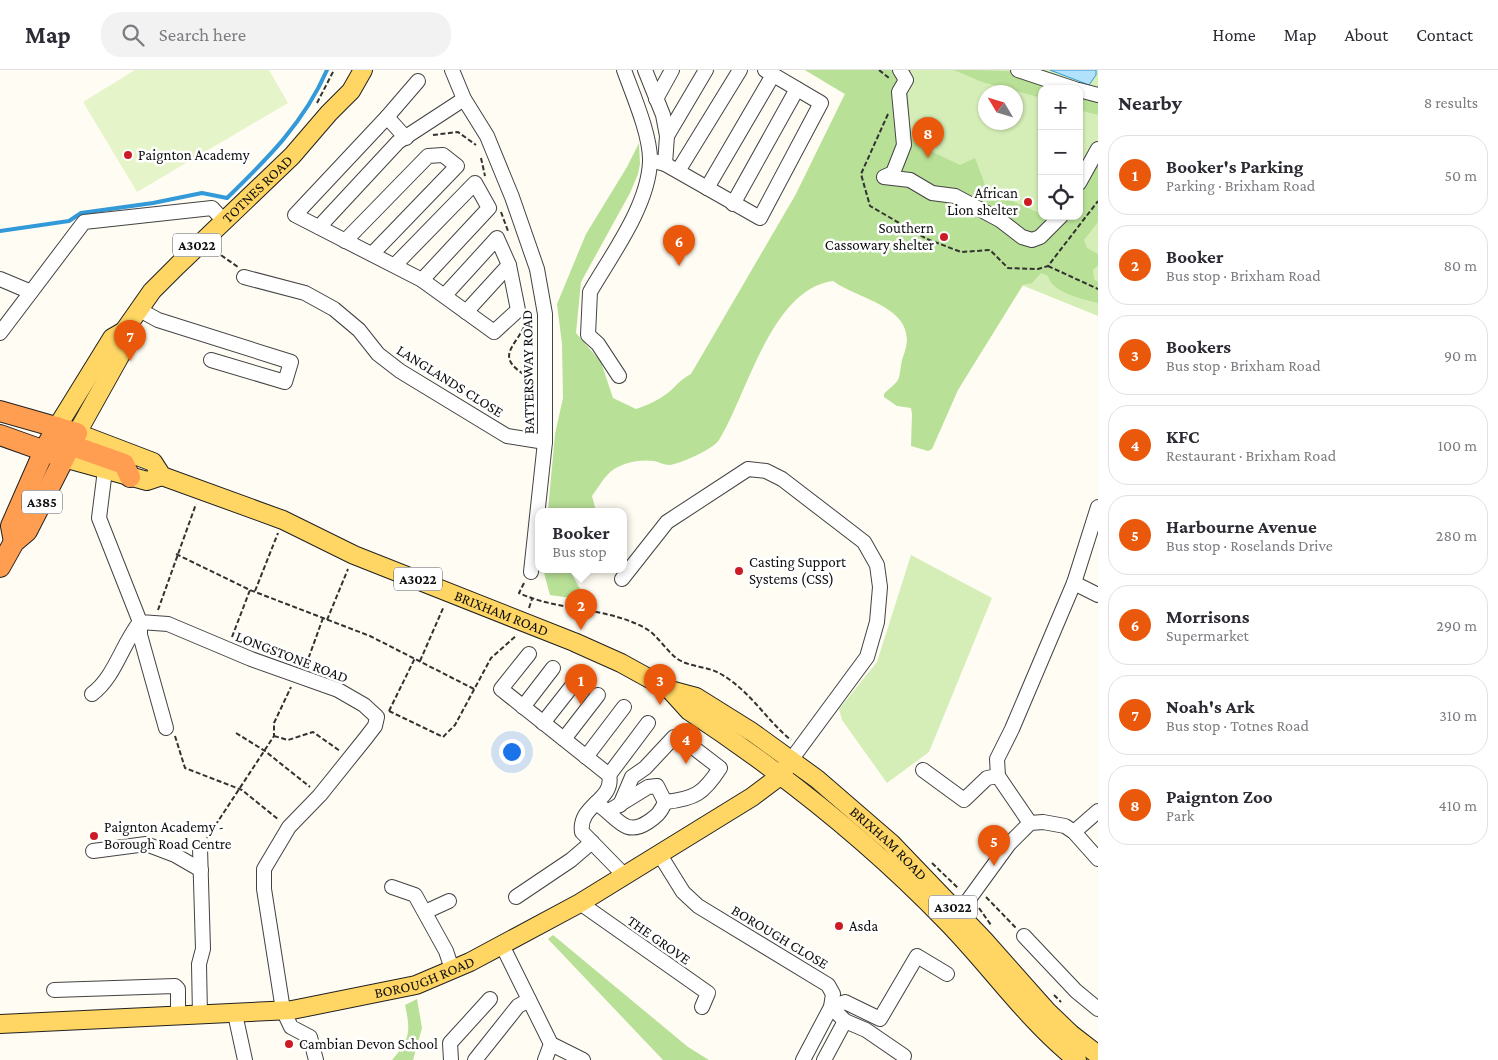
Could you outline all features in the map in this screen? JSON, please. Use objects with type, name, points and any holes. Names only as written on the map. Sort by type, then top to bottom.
[{"type":"highway","points":[[0,411],[50,439],[71,446]]},
{"type":"highway","points":[[0,422],[124,464],[130,477]]},
{"type":"highway","points":[[0,435],[50,439]]},
{"type":"highway","name":"TOTNES ROAD","points":[[14,542],[11,526],[50,439]]},
{"type":"highway","name":"TOTNES ROAD","points":[[0,567],[14,542],[27,531],[71,446]]},
{"type":"main road","name":"TOTNES ROAD","points":[[329,113],[349,70]]},
{"type":"main road","name":"TOTNES ROAD","points":[[50,439],[112,338],[124,331],[152,291],[201,241],[292,156],[329,113],[351,91],[362,70]]},
{"type":"main road","name":"TOTNES ROAD","points":[[71,446],[125,347],[124,331]]},
{"type":"main road","name":"BRIXHAM ROAD","points":[[71,446],[105,470],[147,481],[162,476],[283,520],[354,555],[450,592],[621,663],[670,690],[696,696],[817,779],[891,843],[1035,1023],[1077,1060]]},
{"type":"main road","name":"BRIXHAM ROAD","points":[[71,446],[153,462],[162,476]]},
{"type":"main road","name":"BRIXHAM ROAD","points":[[670,690],[689,711],[838,818],[951,916],[1071,1034],[1098,1055]]},
{"type":"main road","name":"BOROUGH ROAD","points":[[0,1024],[200,1016],[283,1010],[363,997],[416,985],[502,945],[580,903],[660,855],[752,797],[780,776],[791,760]]},
{"type":"street","name":"BATTERSWAY ROAD","points":[[452,70],[464,98],[487,136],[512,197],[537,269],[545,314],[545,442],[538,508]]},
{"type":"street","points":[[619,376],[598,344],[588,335],[590,292],[645,194],[650,160],[644,127],[624,70]]},
{"type":"street","points":[[645,70],[662,115],[667,136],[665,164]]},
{"type":"street","points":[[656,99],[672,70]]},
{"type":"street","points":[[667,136],[706,70]]},
{"type":"street","points":[[678,171],[740,70]]},
{"type":"street","points":[[900,70],[906,80],[900,92],[904,145],[893,173],[884,177],[910,180],[932,193],[955,196],[1000,220],[1022,237],[1032,240],[1040,237],[1057,220]]},
{"type":"street","points":[[1018,70],[1063,85]]},
{"type":"street","points":[[650,160],[665,164],[733,204],[760,218],[821,103],[769,72],[707,188]]},
{"type":"street","points":[[418,81],[387,117],[295,215],[422,280],[494,332],[518,310],[509,265],[497,238],[445,296]]},
{"type":"street","points":[[733,204],[797,89]]},
{"type":"street","points":[[1083,91],[1098,95]]},
{"type":"street","points":[[319,227],[398,142],[464,98]]},
{"type":"street","points":[[387,117],[406,138]]},
{"type":"street","points":[[1083,176],[1098,149]]},
{"type":"street","points":[[345,241],[428,156],[443,155],[457,166],[372,254]]},
{"type":"street","points":[[1083,189],[1087,187],[1098,169]]},
{"type":"street","points":[[395,265],[475,183],[489,208],[422,280]]},
{"type":"street","points":[[0,333],[84,222],[212,208],[224,221]]},
{"type":"street","points":[[466,312],[509,265]]},
{"type":"street","name":"LANGLANDS CLOSE","points":[[244,277],[305,293],[334,308],[359,330],[378,354],[400,371],[507,436],[545,442]]},
{"type":"street","points":[[0,279],[31,292]]},
{"type":"street","points":[[138,309],[158,320],[291,362],[285,382],[211,360]]},
{"type":"street","points":[[627,573],[667,522],[748,469],[784,474],[864,542],[877,565],[880,588],[877,622],[867,657],[791,760]]},
{"type":"street","points":[[105,470],[100,504],[93,519],[147,622]]},
{"type":"street","points":[[1030,823],[998,776],[997,759],[1074,583],[1098,507]]},
{"type":"street","name":"BATTERSWAY ROAD","points":[[531,572],[535,535]]},
{"type":"street","points":[[622,579],[627,573]]},
{"type":"street","points":[[1074,583],[1098,595]]},
{"type":"street","points":[[92,694],[103,686],[129,635],[147,622]]},
{"type":"street","points":[[147,622],[140,635],[166,728]]},
{"type":"street","name":"LONGSTONE ROAD","points":[[147,622],[168,624],[227,649],[338,690],[383,714]]},
{"type":"street","points":[[529,654],[501,689],[609,774]]},
{"type":"street","points":[[523,707],[553,668]]},
{"type":"street","points":[[544,723],[576,681]]},
{"type":"street","points":[[564,739],[598,695]]},
{"type":"street","points":[[586,757],[624,708]]},
{"type":"street","points":[[316,1060],[310,1037],[291,1027],[283,1010],[264,889],[264,869],[289,827],[320,795],[383,714]]},
{"type":"street","points":[[624,875],[582,832],[581,823],[586,812],[596,803],[609,785],[609,774],[648,723]]},
{"type":"street","points":[[614,808],[632,777],[645,768],[674,737],[682,738],[720,768],[709,785],[693,798],[665,802]]},
{"type":"street","points":[[923,770],[964,800],[987,778],[998,776]]},
{"type":"street","points":[[614,808],[648,787],[657,786],[665,802]]},
{"type":"street","points":[[596,803],[614,808],[627,828],[637,829],[658,816],[665,802]]},
{"type":"street","points":[[1074,832],[1098,811]]},
{"type":"street","points":[[951,916],[977,888],[1009,844],[1030,823],[1054,823],[1074,832],[1098,859]]},
{"type":"street","points":[[516,897],[571,860],[592,842]]},
{"type":"street","points":[[93,851],[146,844],[175,855],[201,870]]},
{"type":"street","points":[[200,848],[203,949],[199,964],[200,1016]]},
{"type":"street","name":"BOROUGH CLOSE","points":[[660,855],[683,892],[828,986],[833,994],[831,1007]]},
{"type":"street","points":[[392,887],[415,896],[446,951],[452,969]]},
{"type":"street","points":[[425,912],[448,900]]},
{"type":"street","name":"THE GROVE","points":[[580,903],[708,993],[702,1007]]},
{"type":"street","points":[[1024,936],[1076,991],[1098,1009]]},
{"type":"street","points":[[502,945],[551,1044],[584,1060]]},
{"type":"street","points":[[803,1060],[831,1007],[845,1002],[880,1019],[917,956],[946,974]]},
{"type":"street","points":[[54,990],[175,986],[178,989],[178,1016]]},
{"type":"street","points":[[450,1060],[450,1043],[490,999]]},
{"type":"street","points":[[475,1060],[518,1006],[529,1000]]},
{"type":"street","points":[[831,1007],[845,1021],[866,1030],[904,1056]]},
{"type":"street","points":[[235,1014],[245,1060]]},
{"type":"street","points":[[824,1060],[845,1021]]},
{"type":"street","points":[[545,1060],[551,1044]]},
{"type":"path","points":[[201,241],[238,268],[244,277]]},
{"type":"path","points":[[1048,266],[1098,289]]},
{"type":"path","points":[[147,622],[201,489]]},
{"type":"path","points":[[255,591],[283,520]]},
{"type":"path","points":[[176,554],[250,590],[370,636],[474,689]]},
{"type":"path","points":[[327,620],[354,555]]},
{"type":"path","points":[[531,572],[519,593],[532,599]]},
{"type":"path","points":[[227,649],[250,590]]},
{"type":"path","points":[[420,661],[450,592]]},
{"type":"path","points":[[200,848],[205,846],[206,839],[274,736],[274,723],[299,676],[323,618]]},
{"type":"path","points":[[415,658],[383,714],[443,737],[455,725],[491,658],[518,635],[524,622]]},
{"type":"path","points":[[166,728],[172,728],[185,768],[239,790],[289,827]]},
{"type":"path","points":[[274,736],[288,740],[313,732],[350,758]]},
{"type":"path","points":[[236,733],[265,751],[320,795]]},
{"type":"path","points":[[977,888],[1024,936]]},
{"type":"green space","points":[[135,70],[269,70],[288,103],[137,192],[83,102]]},
{"type":"green space","points":[[805,70],[1098,70],[1098,316],[796,194],[845,94]]},
{"type":"green space","points":[[805,70],[911,70],[907,82],[911,137],[916,144],[960,165],[975,158],[987,190],[1038,212],[1038,220],[1083,220],[1083,168],[1098,144],[1098,222],[1084,240],[1087,248],[1098,254],[1098,265],[1093,270],[1094,279],[1098,282],[1098,303],[1062,291],[1055,287],[1048,276],[1041,273],[1032,283],[1023,285],[958,390],[932,449],[928,451],[911,446],[911,408],[897,406],[884,397],[884,394],[898,380],[907,340],[904,327],[897,317],[886,308],[833,281],[811,288],[793,303],[777,323],[763,347],[729,421],[716,444],[696,456],[674,464],[667,465],[649,460],[628,463],[614,469],[592,496],[595,508],[548,508],[555,434],[563,398],[562,344],[557,304],[586,234],[627,167],[639,143],[640,164],[638,174],[630,193],[581,282],[576,333],[601,362],[613,398],[636,409],[649,404],[669,392],[691,374],[796,194],[845,94]]},
{"type":"green space","points":[[954,70],[1032,73],[1054,76],[1083,85],[1038,85],[1038,97],[1023,93],[1023,85],[993,85]]},
{"type":"green space","points":[[1083,85],[1088,87],[1097,96],[1098,115],[1083,111]]},
{"type":"green space","points":[[911,555],[992,598],[929,752],[887,783],[842,720],[839,709],[877,662]]},
{"type":"green space","points":[[544,573],[571,573],[579,587],[592,601],[550,595]]},
{"type":"green space","points":[[553,935],[688,1047],[709,1060],[663,1060],[548,939]]},
{"type":"green space","points":[[417,999],[422,1028],[413,1060],[392,1060],[408,1035],[405,1005]]},
{"type":"water","points":[[1050,70],[1096,70],[1096,75],[1089,85]]},
{"type":"waterway","points":[[0,231],[69,221],[81,213],[153,203],[202,193],[227,198],[296,124],[318,89],[327,70]]},
{"type":"place","name":"Paignton Academy","points":[[128,155]]},
{"type":"place","name":"Paignton Zoo","points":[[928,158]]},
{"type":"place","name":"African Lion shelter","points":[[1028,202]]},
{"type":"place","name":"Southern Cassowary shelter","points":[[944,237]]},
{"type":"place","name":"Morrisons","points":[[679,266]]},
{"type":"place","name":"Noah's Ark","points":[[130,361]]},
{"type":"place","name":"Casting Support Systems (CSS)","points":[[739,571]]},
{"type":"place","name":"Booker","points":[[581,630]]},
{"type":"place","name":"Booker's Parking","points":[[581,705]]},
{"type":"place","name":"Bookers","points":[[660,705]]},
{"type":"place","name":"KFC","points":[[686,764]]},
{"type":"place","name":"Paignton Academy - Borough Road Centre","points":[[94,836]]},
{"type":"place","name":"Harbourne Avenue","points":[[994,866]]},
{"type":"place","name":"Asda","points":[[839,926]]},
{"type":"place","name":"Cambian Devon School","points":[[289,1044]]}]
